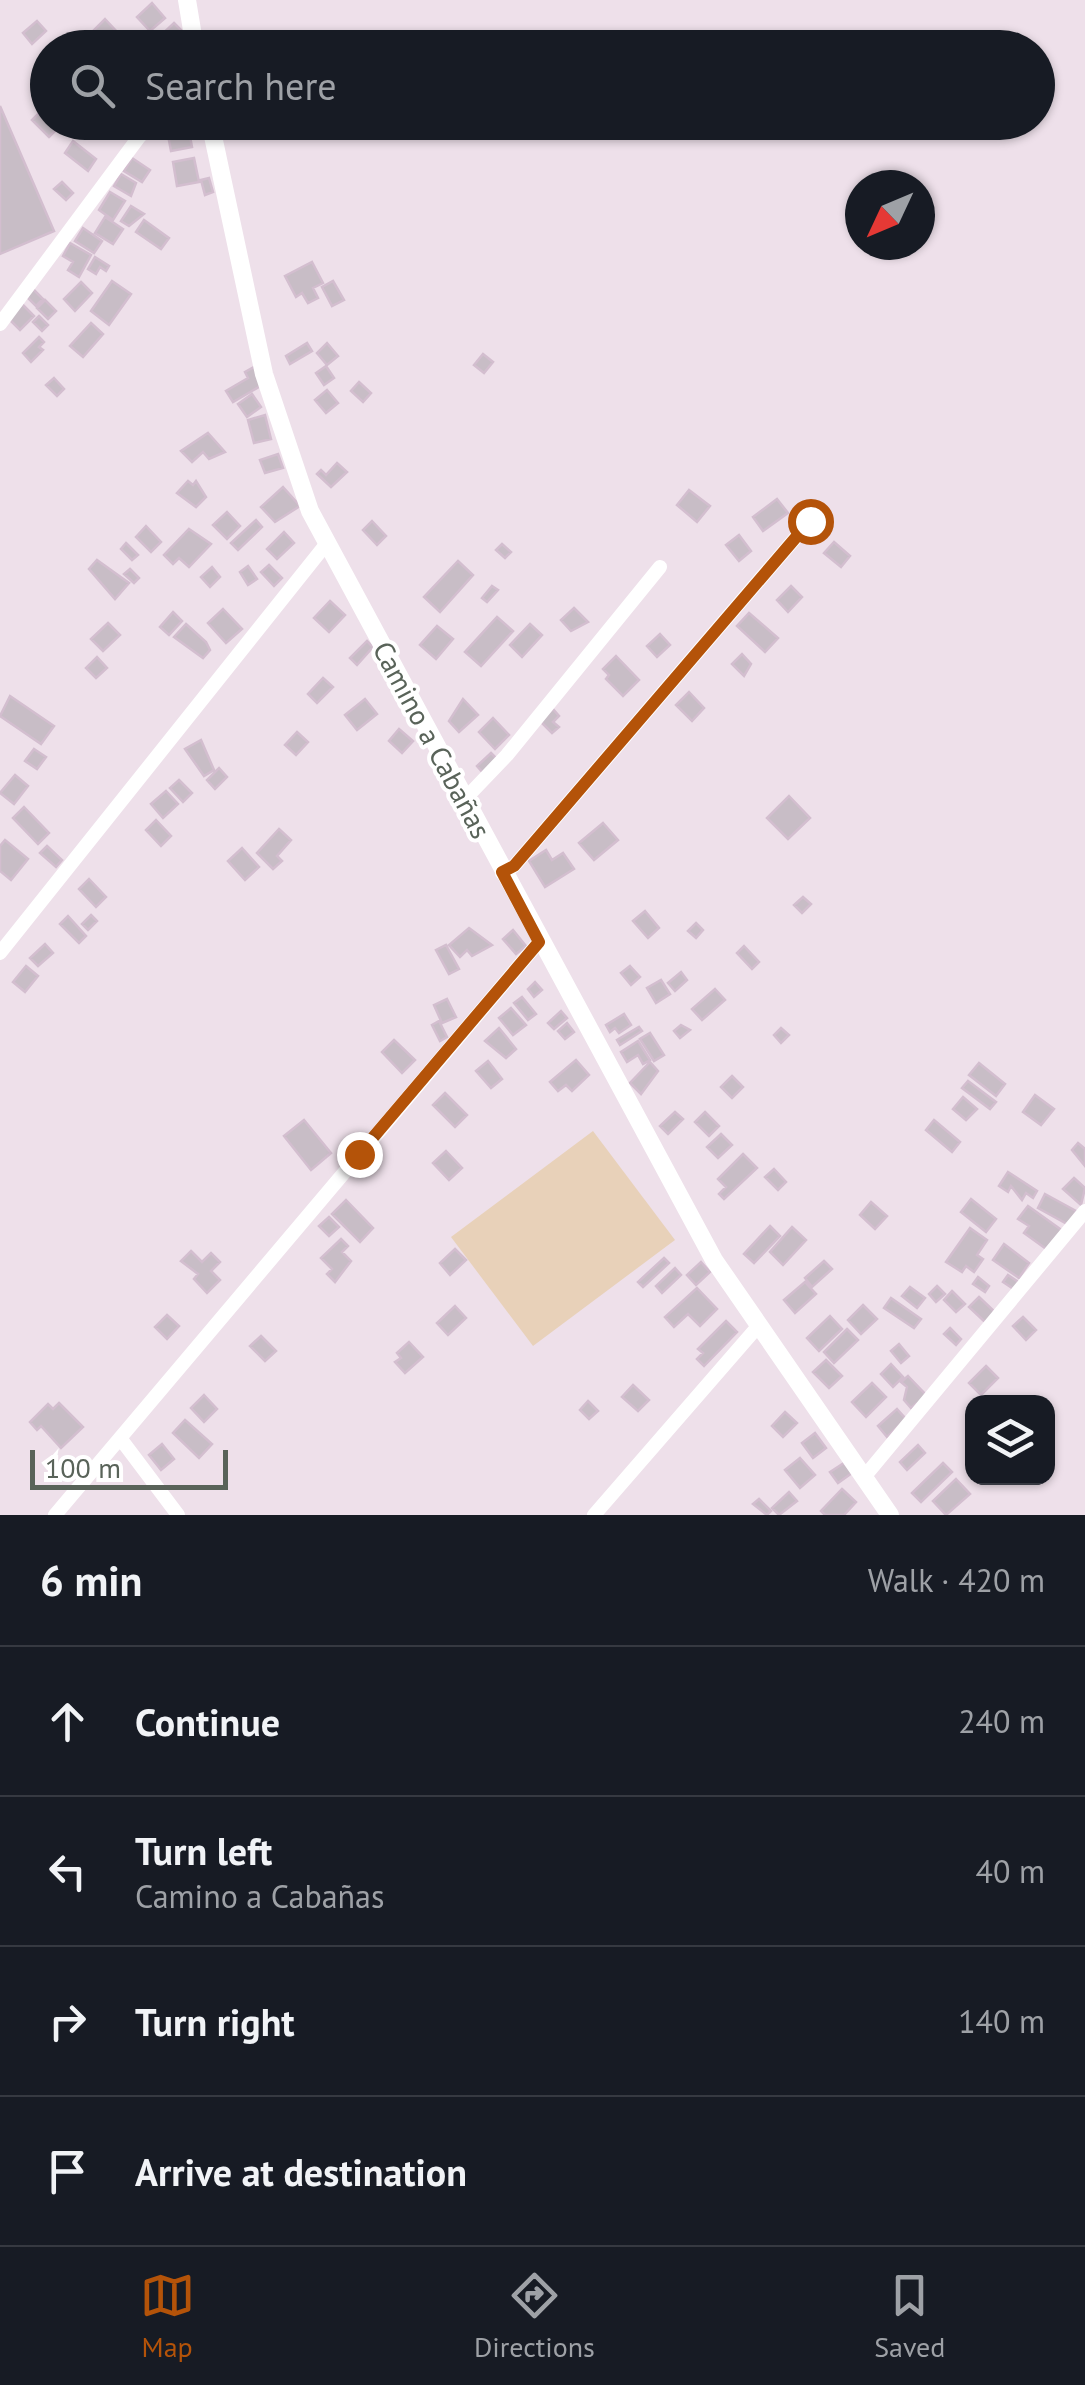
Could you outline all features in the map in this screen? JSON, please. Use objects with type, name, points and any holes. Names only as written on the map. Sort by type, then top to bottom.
[{"type":"street","points":[[188,0],[192,30]]},
{"type":"street","points":[[0,324],[137,140]]},
{"type":"street","name":"Camino a Cabañas","points":[[214,140],[264,374],[310,511],[539,942],[714,1260],[890,1515]]},
{"type":"street","points":[[502,872],[514,866],[610,757],[810,521]]},
{"type":"street","points":[[0,953],[327,543]]},
{"type":"street","points":[[464,800],[507,756],[660,567]]},
{"type":"street","points":[[54,1515],[539,942]]},
{"type":"street","points":[[866,1476],[1085,1211]]},
{"type":"street","points":[[594,1515],[760,1324]]},
{"type":"street","points":[[120,1438],[178,1515]]},
{"type":"shaded area","points":[[593,1131],[675,1240],[533,1346],[451,1237]]},
{"type":"building","points":[[152,3],[165,18],[149,30],[137,17]]},
{"type":"building","points":[[105,19],[115,30],[94,30]]},
{"type":"building","points":[[37,21],[45,30],[30,30],[30,42],[23,33]]},
{"type":"building","points":[[0,106],[54,231],[0,254]]},
{"type":"building","points":[[169,140],[191,140],[192,147],[171,151]]},
{"type":"building","points":[[73,141],[96,159],[88,171],[65,153]]},
{"type":"building","points":[[132,158],[150,170],[142,182],[124,171]]},
{"type":"building","points":[[194,158],[199,182],[177,186],[173,162]]},
{"type":"building","points":[[121,174],[136,183],[131,196],[114,186]]},
{"type":"building","points":[[209,178],[213,192],[205,195],[201,180]]},
{"type":"building","points":[[62,182],[73,193],[66,200],[54,189]]},
{"type":"building","points":[[110,192],[125,201],[113,220],[99,210]]},
{"type":"building","points":[[131,206],[144,214],[129,226],[121,221]]},
{"type":"building","points":[[105,217],[123,229],[113,244],[95,233]]},
{"type":"building","points":[[144,220],[169,238],[161,249],[136,232]]},
{"type":"building","points":[[83,228],[102,241],[94,253],[75,241]]},
{"type":"building","points":[[70,243],[91,255],[79,277],[68,270],[73,262],[63,256]]},
{"type":"building","points":[[95,257],[109,266],[106,271],[100,267],[96,274],[88,269]]},
{"type":"building","points":[[312,262],[323,283],[313,288],[318,298],[308,303],[302,293],[296,297],[285,276]]},
{"type":"building","points":[[112,281],[131,294],[109,325],[91,311]]},
{"type":"building","points":[[333,281],[344,300],[332,306],[322,287]]},
{"type":"building","points":[[81,282],[92,293],[75,311],[64,299]]},
{"type":"building","points":[[33,289],[43,299],[36,306],[26,296]]},
{"type":"building","points":[[45,300],[56,311],[48,319],[37,308]]},
{"type":"building","points":[[22,304],[34,316],[20,330],[8,318]]},
{"type":"building","points":[[39,316],[48,325],[42,331],[33,322]]},
{"type":"building","points":[[91,323],[103,334],[83,357],[70,346]]},
{"type":"building","points":[[39,337],[44,342],[39,347],[43,350],[31,362],[23,353]]},
{"type":"building","points":[[307,343],[312,351],[290,364],[286,356]]},
{"type":"building","points":[[327,343],[338,356],[327,365],[317,353]]},
{"type":"building","points":[[483,354],[493,362],[484,373],[474,365]]},
{"type":"building","points":[[326,366],[334,378],[324,385],[316,373]]},
{"type":"building","points":[[254,367],[264,384],[233,402],[226,391],[248,378],[245,372]]},
{"type":"building","points":[[54,378],[64,389],[57,396],[46,385]]},
{"type":"building","points":[[359,382],[371,393],[363,402],[351,391]]},
{"type":"building","points":[[327,390],[338,403],[326,413],[315,400]]},
{"type":"building","points":[[252,394],[261,407],[247,417],[238,404]]},
{"type":"building","points":[[265,415],[271,439],[254,443],[248,420]]},
{"type":"building","points":[[208,433],[225,452],[209,459],[203,452],[192,462],[181,451]]},
{"type":"building","points":[[278,454],[283,468],[265,473],[260,460]]},
{"type":"building","points":[[337,463],[347,472],[331,487],[317,474],[321,470],[326,475]]},
{"type":"building","points":[[188,481],[193,485],[196,481],[206,497],[196,507],[177,493]]},
{"type":"building","points":[[283,487],[300,506],[275,522],[261,507]]},
{"type":"building","points":[[689,490],[710,506],[697,522],[677,505]]},
{"type":"building","points":[[777,499],[788,513],[763,531],[753,517]]},
{"type":"building","points":[[227,512],[240,526],[227,539],[213,525]]},
{"type":"building","points":[[256,520],[262,527],[238,550],[231,543]]},
{"type":"building","points":[[372,521],[386,536],[377,545],[363,530]]},
{"type":"building","points":[[146,526],[161,542],[151,552],[136,537]]},
{"type":"building","points":[[189,529],[211,544],[189,567],[179,558],[173,564],[164,555]]},
{"type":"building","points":[[284,532],[294,543],[277,559],[267,549]]},
{"type":"building","points":[[739,535],[751,551],[739,561],[726,545]]},
{"type":"building","points":[[834,542],[850,556],[841,567],[824,553]]},
{"type":"building","points":[[126,543],[138,555],[132,560],[121,549]]},
{"type":"building","points":[[502,544],[511,552],[505,558],[496,550]]},
{"type":"building","points":[[97,560],[129,583],[115,599],[89,569]]},
{"type":"building","points":[[458,561],[473,575],[440,612],[424,597]]},
{"type":"building","points":[[269,565],[282,578],[274,586],[261,572]]},
{"type":"building","points":[[248,566],[257,579],[248,585],[240,572]]},
{"type":"building","points":[[212,567],[220,577],[210,587],[201,577]]},
{"type":"building","points":[[130,569],[139,578],[134,583],[124,574]]},
{"type":"building","points":[[492,586],[498,590],[487,602],[482,598]]},
{"type":"building","points":[[791,586],[802,597],[788,612],[777,600]]},
{"type":"building","points":[[330,601],[345,615],[329,632],[314,618]]},
{"type":"building","points":[[574,608],[588,622],[571,631],[561,620]]},
{"type":"building","points":[[223,609],[242,629],[226,643],[208,623]]},
{"type":"building","points":[[173,612],[182,621],[169,635],[160,627]]},
{"type":"building","points":[[749,613],[778,638],[765,652],[737,626]]},
{"type":"building","points":[[497,617],[513,631],[481,666],[465,652]]},
{"type":"building","points":[[108,623],[120,635],[103,651],[91,639]]},
{"type":"building","points":[[186,624],[210,650],[203,658],[174,637]]},
{"type":"building","points":[[530,624],[542,635],[522,657],[510,645]]},
{"type":"building","points":[[437,626],[453,639],[436,659],[420,645]]},
{"type":"building","points":[[660,634],[670,645],[657,657],[647,646]]},
{"type":"building","points":[[367,641],[373,647],[357,665],[350,658]]},
{"type":"building","points":[[742,654],[751,664],[744,676],[732,664]]},
{"type":"building","points":[[616,656],[639,680],[623,696],[606,679],[609,675],[603,669]]},
{"type":"building","points":[[97,657],[107,668],[96,678],[86,668]]},
{"type":"building","points":[[323,678],[333,687],[317,703],[308,694]]},
{"type":"building","points":[[689,692],[704,708],[692,721],[676,705]]},
{"type":"building","points":[[10,696],[54,726],[41,744],[0,716]]},
{"type":"building","points":[[365,699],[377,714],[357,730],[345,715]]},
{"type":"building","points":[[463,699],[478,715],[459,732],[449,721]]},
{"type":"building","points":[[553,709],[559,716],[553,722],[559,727],[552,733],[540,721]]},
{"type":"building","points":[[493,718],[509,735],[495,749],[479,732]]},
{"type":"building","points":[[399,729],[413,741],[402,753],[389,741]]},
{"type":"building","points":[[297,732],[308,742],[296,755],[285,745]]},
{"type":"building","points":[[201,740],[214,770],[204,776],[185,749]]},
{"type":"building","points":[[34,749],[46,757],[37,769],[25,761]]},
{"type":"building","points":[[491,753],[498,760],[484,774],[477,766]]},
{"type":"building","points":[[219,768],[227,777],[215,789],[207,780]]},
{"type":"building","points":[[15,775],[28,786],[14,804],[0,793]]},
{"type":"building","points":[[179,780],[192,793],[183,802],[170,788]]},
{"type":"building","points":[[166,791],[178,804],[163,818],[151,804]]},
{"type":"building","points":[[789,796],[810,818],[788,839],[767,818]]},
{"type":"building","points":[[24,807],[49,833],[38,844],[13,818]]},
{"type":"building","points":[[156,820],[171,836],[161,846],[146,830]]},
{"type":"building","points":[[603,823],[618,840],[594,860],[579,843]]},
{"type":"building","points":[[279,829],[291,840],[277,856],[282,861],[273,869],[257,853]]},
{"type":"building","points":[[5,840],[28,859],[11,880],[0,871],[0,846]]},
{"type":"building","points":[[47,846],[62,860],[56,867],[40,853]]},
{"type":"building","points":[[242,848],[259,867],[245,880],[228,861]]},
{"type":"building","points":[[546,850],[552,860],[563,853],[574,869],[545,887],[529,861]]},
{"type":"building","points":[[89,879],[106,897],[96,907],[79,889]]},
{"type":"building","points":[[803,897],[811,904],[802,913],[794,905]]},
{"type":"building","points":[[645,911],[659,928],[648,938],[633,921]]},
{"type":"building","points":[[91,915],[97,921],[88,930],[82,924]]},
{"type":"building","points":[[68,916],[86,936],[79,943],[60,924]]},
{"type":"building","points":[[696,923],[703,930],[696,938],[688,931]]},
{"type":"building","points":[[469,928],[492,945],[472,956],[467,950],[460,957],[449,945]]},
{"type":"building","points":[[513,930],[526,946],[516,954],[503,939]]},
{"type":"building","points":[[45,944],[53,953],[38,966],[30,958]]},
{"type":"building","points":[[446,945],[459,969],[449,974],[436,950]]},
{"type":"building","points":[[744,946],[759,962],[752,969],[737,953]]},
{"type":"building","points":[[26,966],[38,976],[25,992],[13,982]]},
{"type":"building","points":[[630,966],[640,977],[631,985],[621,973]]},
{"type":"building","points":[[681,972],[687,980],[675,991],[668,983]]},
{"type":"building","points":[[661,980],[670,994],[656,1003],[647,988]]},
{"type":"building","points":[[535,982],[542,990],[534,997],[528,989]]},
{"type":"building","points":[[715,989],[725,1000],[702,1020],[692,1009]]},
{"type":"building","points":[[522,997],[536,1014],[528,1020],[514,1003]]},
{"type":"building","points":[[447,999],[456,1017],[442,1023],[434,1005]]},
{"type":"building","points":[[511,1008],[526,1025],[513,1035],[499,1018]]},
{"type":"building","points":[[561,1011],[567,1018],[554,1029],[548,1023]]},
{"type":"building","points":[[624,1014],[631,1025],[619,1033],[615,1028],[610,1032],[606,1025]]},
{"type":"building","points":[[439,1021],[447,1037],[440,1041],[432,1025]]},
{"type":"building","points":[[567,1023],[574,1032],[565,1039],[558,1031]]},
{"type":"building","points":[[681,1025],[690,1030],[680,1038],[674,1031]]},
{"type":"building","points":[[639,1027],[642,1031],[620,1045],[617,1040]]},
{"type":"building","points":[[499,1028],[516,1049],[506,1058],[485,1041]]},
{"type":"building","points":[[781,1028],[789,1035],[781,1043],[774,1035]]},
{"type":"building","points":[[650,1033],[664,1055],[654,1061],[640,1039]]},
{"type":"building","points":[[394,1040],[415,1060],[402,1073],[382,1052]]},
{"type":"building","points":[[638,1041],[650,1060],[643,1064],[638,1055],[627,1062],[621,1052]]},
{"type":"building","points":[[576,1060],[589,1075],[572,1091],[566,1085],[558,1091],[550,1082]]},
{"type":"building","points":[[488,1061],[502,1079],[491,1088],[476,1071]]},
{"type":"building","points":[[650,1062],[658,1071],[641,1094],[630,1083]]},
{"type":"building","points":[[979,1063],[1005,1084],[996,1096],[969,1075]]},
{"type":"building","points":[[732,1076],[743,1087],[732,1098],[721,1087]]},
{"type":"building","points":[[968,1081],[996,1102],[990,1109],[962,1088]]},
{"type":"building","points":[[445,1093],[467,1115],[455,1127],[433,1105]]},
{"type":"building","points":[[1035,1095],[1054,1109],[1041,1125],[1023,1112]]},
{"type":"building","points":[[963,1097],[977,1109],[966,1120],[953,1109]]},
{"type":"building","points":[[675,1112],[683,1119],[668,1134],[660,1126]]},
{"type":"building","points":[[705,1112],[719,1126],[709,1136],[695,1122]]},
{"type":"building","points":[[304,1120],[331,1153],[311,1170],[284,1136]]},
{"type":"building","points":[[934,1120],[960,1142],[952,1152],[926,1130]]},
{"type":"building","points":[[721,1134],[732,1145],[718,1158],[707,1147]]},
{"type":"building","points":[[1078,1143],[1085,1149],[1085,1166],[1072,1150]]},
{"type":"building","points":[[446,1151],[462,1168],[449,1180],[433,1163]]},
{"type":"building","points":[[743,1154],[757,1168],[724,1199],[719,1194],[726,1187],[718,1179]]},
{"type":"building","points":[[774,1169],[786,1182],[778,1190],[765,1177]]},
{"type":"building","points":[[1008,1172],[1037,1191],[1033,1198],[1026,1193],[1022,1200],[1011,1186],[1008,1192],[999,1186]]},
{"type":"building","points":[[1074,1178],[1085,1188],[1081,1205],[1063,1189]]},
{"type":"building","points":[[1045,1194],[1076,1211],[1069,1225],[1038,1208]]},
{"type":"building","points":[[971,1199],[996,1219],[986,1232],[961,1212]]},
{"type":"building","points":[[346,1200],[373,1228],[360,1242],[332,1214]]},
{"type":"building","points":[[871,1202],[887,1216],[875,1229],[860,1215]]},
{"type":"building","points":[[1028,1206],[1063,1231],[1049,1251],[1024,1233],[1029,1226],[1018,1219]]},
{"type":"building","points":[[329,1217],[339,1227],[329,1236],[319,1226]]},
{"type":"building","points":[[770,1226],[780,1236],[754,1263],[744,1254]]},
{"type":"building","points":[[792,1227],[806,1240],[783,1265],[770,1252]]},
{"type":"building","points":[[970,1228],[987,1240],[977,1255],[983,1259],[974,1272],[966,1266],[962,1272],[946,1262]]},
{"type":"building","points":[[341,1239],[348,1246],[342,1252],[351,1261],[335,1282],[327,1274],[332,1269],[321,1258]]},
{"type":"building","points":[[1004,1244],[1029,1263],[1019,1278],[993,1260]]},
{"type":"building","points":[[455,1249],[466,1260],[450,1275],[440,1263]]},
{"type":"building","points":[[191,1251],[202,1262],[211,1253],[220,1262],[211,1271],[220,1280],[207,1293],[194,1279],[198,1274],[181,1261]]},
{"type":"building","points":[[664,1258],[669,1263],[643,1287],[638,1282]]},
{"type":"building","points":[[824,1261],[832,1269],[812,1287],[805,1278]]},
{"type":"building","points":[[701,1262],[710,1272],[696,1285],[687,1275]]},
{"type":"building","points":[[675,1268],[681,1275],[662,1293],[656,1286]]},
{"type":"building","points":[[1008,1275],[1020,1283],[1015,1290],[1003,1282]]},
{"type":"building","points":[[978,1277],[989,1286],[985,1292],[973,1284]]},
{"type":"building","points":[[805,1282],[816,1294],[795,1313],[784,1300]]},
{"type":"building","points":[[937,1286],[945,1294],[936,1302],[929,1294]]},
{"type":"building","points":[[910,1287],[925,1298],[917,1308],[902,1296]]},
{"type":"building","points":[[697,1288],[717,1309],[700,1326],[688,1314],[674,1327],[665,1317]]},
{"type":"building","points":[[952,1291],[965,1304],[956,1312],[944,1300]]},
{"type":"building","points":[[979,1297],[996,1313],[986,1323],[969,1307]]},
{"type":"building","points":[[891,1298],[921,1319],[914,1328],[884,1308]]},
{"type":"building","points":[[863,1305],[877,1319],[861,1334],[848,1320]]},
{"type":"building","points":[[455,1306],[466,1318],[448,1335],[437,1323]]},
{"type":"building","points":[[167,1315],[179,1326],[167,1339],[155,1327]]},
{"type":"building","points":[[830,1316],[842,1329],[819,1351],[807,1338]]},
{"type":"building","points":[[1023,1317],[1036,1330],[1026,1340],[1013,1326]]},
{"type":"building","points":[[726,1321],[737,1332],[704,1366],[697,1359],[703,1353],[698,1349]]},
{"type":"building","points":[[950,1328],[961,1339],[956,1345],[944,1334]]},
{"type":"building","points":[[847,1329],[858,1340],[834,1363],[824,1352]]},
{"type":"building","points":[[261,1336],[276,1351],[265,1361],[250,1346]]},
{"type":"building","points":[[409,1342],[423,1357],[405,1373],[395,1362],[401,1358],[397,1353]]},
{"type":"building","points":[[899,1344],[909,1356],[901,1363],[891,1351]]},
{"type":"building","points":[[826,1360],[842,1376],[829,1388],[813,1372]]},
{"type":"building","points":[[891,1364],[903,1377],[893,1387],[881,1374]]},
{"type":"building","points":[[986,1366],[998,1378],[981,1395],[969,1383]]},
{"type":"building","points":[[908,1376],[929,1398],[919,1407],[916,1404],[911,1408],[904,1400],[907,1387],[901,1382]]},
{"type":"building","points":[[872,1383],[886,1397],[866,1417],[852,1402]]},
{"type":"building","points":[[633,1385],[649,1400],[638,1411],[622,1397]]},
{"type":"building","points":[[204,1395],[217,1409],[204,1422],[191,1408]]},
{"type":"building","points":[[588,1401],[598,1411],[589,1419],[580,1410]]},
{"type":"building","points":[[59,1403],[83,1427],[61,1448],[41,1426],[37,1430],[30,1422],[48,1404],[53,1409]]},
{"type":"building","points":[[897,1409],[906,1419],[887,1437],[878,1426]]},
{"type":"building","points":[[785,1412],[797,1423],[783,1437],[772,1426]]},
{"type":"building","points":[[185,1420],[212,1444],[199,1458],[173,1433]]},
{"type":"building","points":[[815,1433],[826,1448],[813,1458],[802,1443]]},
{"type":"building","points":[[162,1444],[174,1459],[161,1470],[149,1455]]},
{"type":"building","points":[[918,1445],[925,1453],[907,1470],[900,1462]]},
{"type":"building","points":[[800,1458],[815,1475],[800,1488],[785,1470]]},
{"type":"building","points":[[844,1463],[852,1473],[838,1483],[830,1472]]},
{"type":"building","points":[[943,1463],[952,1472],[921,1502],[912,1493]]},
{"type":"building","points":[[956,1479],[970,1494],[946,1515],[933,1501]]},
{"type":"building","points":[[842,1489],[856,1502],[844,1515],[825,1515],[821,1511]]},
{"type":"building","points":[[789,1492],[797,1501],[779,1515],[772,1508]]},
{"type":"building","points":[[759,1499],[771,1511],[767,1515],[753,1504]]},
{"type":"route","points":[[359,1154],[539,942],[502,872],[514,866],[610,757],[810,521]]}]
